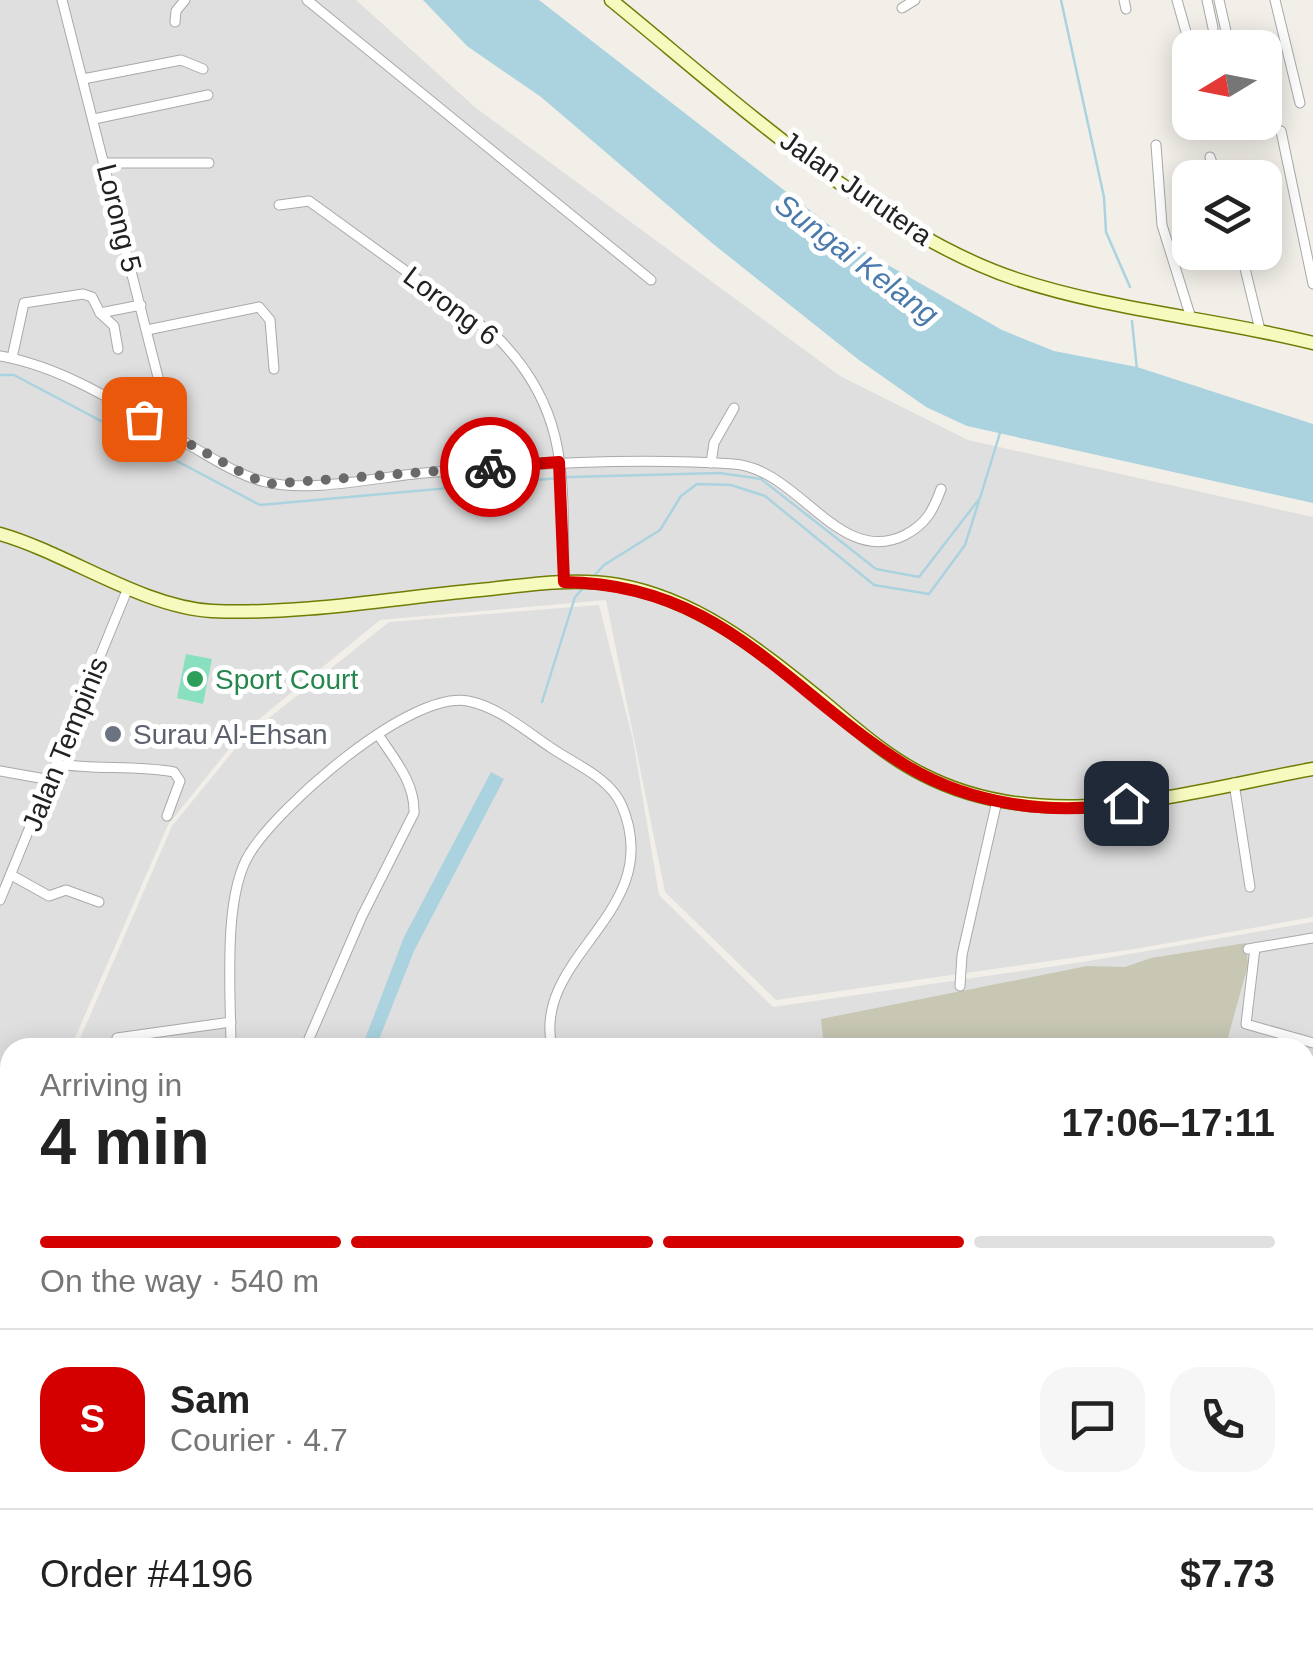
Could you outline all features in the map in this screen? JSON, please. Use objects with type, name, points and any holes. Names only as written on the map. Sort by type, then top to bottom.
[{"type":"street","name":"Lorong 5","points":[[62,0],[173,436]]},
{"type":"street","points":[[175,22],[176,11],[185,0]]},
{"type":"street","points":[[307,0],[651,280]]},
{"type":"street","points":[[902,8],[915,0]]},
{"type":"street","points":[[1177,0],[1185,30]]},
{"type":"street","points":[[1207,0],[1214,28]]},
{"type":"street","points":[[1218,0],[1226,30]]},
{"type":"street","points":[[1275,0],[1300,103]]},
{"type":"street","name":"Jalan Jurutera","points":[[622,3],[862,197],[933,244],[1012,278],[1095,303],[1260,330],[1313,343]]},
{"type":"street","points":[[84,79],[181,60],[203,69]]},
{"type":"street","points":[[94,119],[208,96]]},
{"type":"street","points":[[1282,131],[1308,237],[1313,284]]},
{"type":"street","points":[[1156,145],[1162,225],[1191,318]]},
{"type":"street","points":[[105,164],[209,163]]},
{"type":"street","name":"Lorong 6","points":[[279,206],[309,201],[497,337],[539,386],[554,424],[560,466],[564,582]]},
{"type":"street","points":[[1245,270],[1260,330]]},
{"type":"street","points":[[12,358],[24,303],[88,295],[114,326],[118,349]]},
{"type":"street","points":[[100,313],[141,306]]},
{"type":"street","points":[[147,330],[259,307],[270,320],[274,370]]},
{"type":"street","points":[[0,356],[84,385],[269,484],[560,466],[711,463],[759,469],[852,537],[869,544],[896,540],[920,527],[941,489]]},
{"type":"street","points":[[711,463],[714,443],[734,408]]},
{"type":"street","points":[[0,534],[128,588],[208,611],[564,582],[586,582],[662,596],[741,636],[906,765],[940,783],[998,801],[1037,807],[1104,807],[1313,769]]},
{"type":"street","name":"Jalan Tempinis","points":[[0,900],[128,588]]},
{"type":"street","points":[[231,1038],[231,919],[248,855],[294,800],[379,736],[416,710],[465,700],[499,713],[613,788],[630,841],[623,896],[561,981],[548,1029],[550,1038]]},
{"type":"street","points":[[309,1038],[362,916],[414,813],[408,781],[379,736]]},
{"type":"street","points":[[57,764],[112,771],[134,765],[174,772],[180,781],[167,816]]},
{"type":"street","points":[[0,771],[51,780]]},
{"type":"street","points":[[1234,783],[1250,887]]},
{"type":"street","points":[[960,986],[962,954],[998,801]]},
{"type":"street","points":[[13,876],[49,896],[66,890],[98,902]]},
{"type":"street","points":[[1295,1038],[1246,1024],[1252,949],[1313,938]]},
{"type":"street","points":[[117,1038],[231,1022]]},
{"type":"shaded area","points":[[0,0],[356,0],[476,108],[840,376],[968,440],[1313,517],[1313,917],[1141,948],[776,1000],[665,892],[606,600],[380,620],[241,734],[168,825],[75,1038],[0,1038]]},
{"type":"shaded area","points":[[599,605],[633,740],[659,895],[773,1007],[1083,962],[1313,922],[1313,1038],[80,1038],[172,826],[244,738],[389,622]]},
{"type":"shaded area","points":[[1246,943],[1248,965],[1228,1038],[823,1038],[821,1019],[1087,966],[1125,967],[1151,958]]},
{"type":"green space","name":"Sport Court","points":[[186,654],[212,659],[203,704],[177,698]]},
{"type":"water","name":"Sungai Kelang","points":[[423,0],[539,0],[860,249],[1002,330],[1054,351],[1137,367],[1313,424],[1313,503],[967,426],[926,407],[859,360],[712,243],[541,97],[467,46]]},
{"type":"water","points":[[491,772],[504,779],[414,951],[380,1038],[365,1038],[404,937]]},
{"type":"waterway","points":[[1061,0],[1104,197],[1106,232],[1130,287]]},
{"type":"waterway","points":[[1132,321],[1137,370]]},
{"type":"waterway","points":[[0,375],[14,375],[260,505],[570,477],[720,473],[761,479],[876,569],[919,577],[980,498],[1000,433]]},
{"type":"waterway","points":[[592,578],[604,565],[660,530],[681,496],[697,484],[731,485],[765,496],[874,585],[929,594],[965,545],[979,501]]},
{"type":"waterway","points":[[542,702],[575,597],[584,587]]},
{"type":"way so far","points":[[144,419],[212,458],[269,484],[490,467]]},
{"type":"place","name":"Sport Court","points":[[195,679]]},
{"type":"place","name":"Surau Al-Ehsan","points":[[113,734]]},
{"type":"route","points":[[490,467],[559,462],[564,582],[592,582],[662,596],[741,636],[882,748],[920,773],[998,801],[1037,807],[1104,807],[1126,803]]}]
